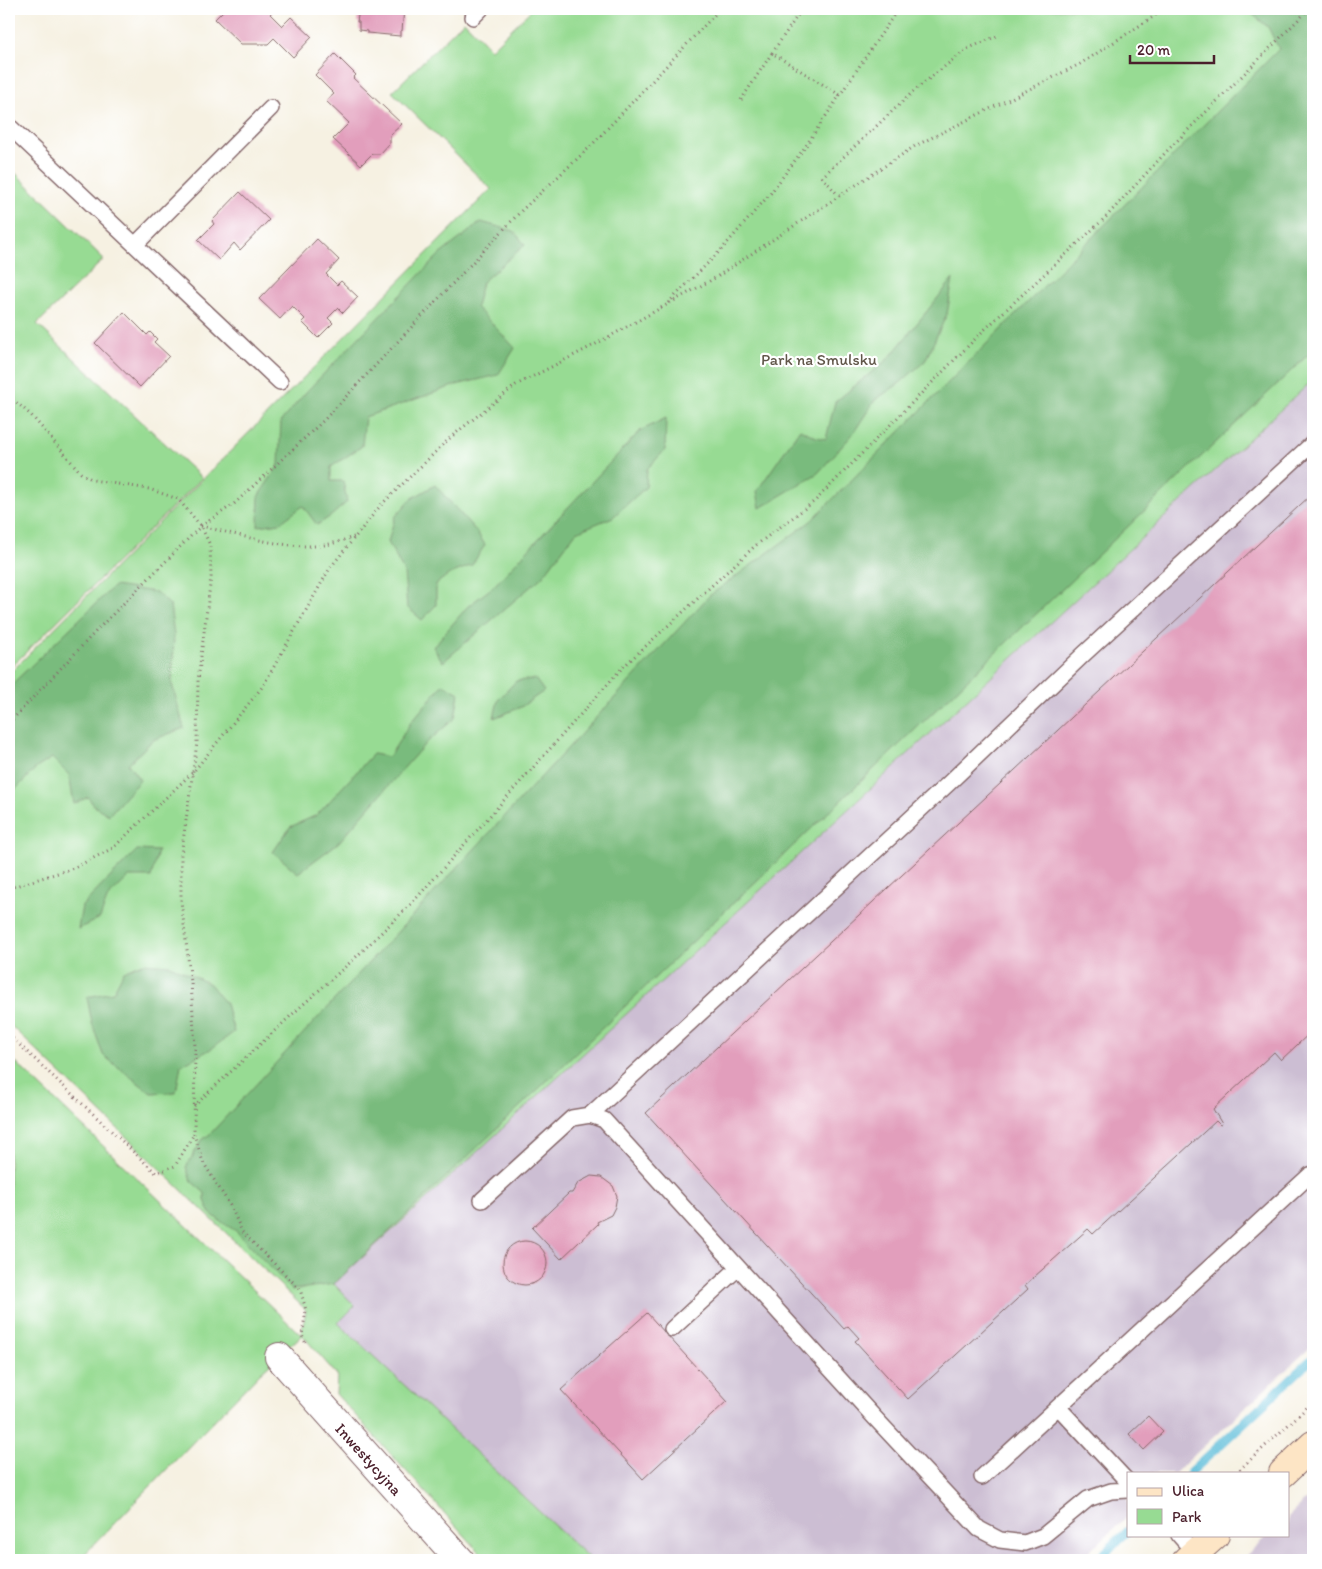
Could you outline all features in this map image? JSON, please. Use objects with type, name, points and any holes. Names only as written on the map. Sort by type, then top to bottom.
[{"type":"street","name":"Inwestycyjna","points":[[279,1357],[460,1560]]},
{"type":"street","points":[[1284,1472],[1313,1445]]},
{"type":"lane","points":[[135,245],[271,108]]},
{"type":"lane","points":[[9,126],[280,382]]},
{"type":"lane","points":[[590,1115],[1313,443]]},
{"type":"lane","points":[[482,1200],[572,1118],[590,1115],[604,1120],[875,1418],[979,1529],[1000,1540],[1025,1542],[1044,1536],[1088,1499],[1111,1491],[1127,1490]]},
{"type":"lane","points":[[982,1477],[1313,1174]]},
{"type":"lane","points":[[672,1329],[738,1268]]},
{"type":"lane","points":[[1058,1407],[1127,1481]]},
{"type":"path","points":[[9,723],[99,628],[201,526],[234,504],[323,421],[522,210],[590,147],[720,9]]},
{"type":"path","points":[[741,100],[802,9]]},
{"type":"path","points":[[666,305],[722,250],[770,194],[805,147],[898,9]]},
{"type":"path","points":[[9,888],[74,868],[113,848],[194,771],[263,686],[330,568],[381,504],[451,437],[516,385],[594,345],[715,278],[916,146],[1080,64],[1163,9]]},
{"type":"path","points":[[194,1106],[413,902],[622,667],[755,546],[816,500],[982,332],[1106,217],[1167,151],[1309,9]]},
{"type":"path","points":[[839,196],[822,177],[916,89],[967,50],[997,36]]},
{"type":"path","points":[[772,53],[840,95]]},
{"type":"path","points":[[9,396],[32,415],[81,473],[94,480],[149,489],[178,499],[201,526],[210,545],[211,577],[198,680],[197,743],[180,855],[181,902],[191,982],[194,1037],[194,1134],[203,1162],[231,1207],[242,1232],[300,1289],[306,1310],[302,1335],[306,1344]]},
{"type":"path","points":[[201,526],[270,541],[310,546],[330,544],[355,537]]},
{"type":"path","points":[[9,1035],[156,1172],[175,1166],[194,1134]]},
{"type":"path","points":[[1237,1472],[1313,1402]]},
{"type":"shaded area","points":[[1313,380],[1313,1345],[1176,1472],[1127,1472],[1127,1517],[1080,1560],[591,1560],[337,1323],[334,1284]]},
{"type":"shaded area","points":[[1313,1493],[1313,1560],[1241,1560],[1267,1536],[1290,1536],[1290,1515]]},
{"type":"green space","name":"Park na Smulsku","points":[[532,9],[1313,9],[1313,380],[334,1284],[355,1306],[338,1323],[591,1560],[487,1560],[336,1394],[337,1375],[302,1335],[260,1373],[79,1560],[9,1560],[9,1056],[301,1335],[306,1310],[9,1024],[9,674],[491,189],[392,92],[464,21],[491,49]]},
{"type":"green space","points":[[1246,9],[1313,9],[1313,350],[334,1284],[292,1290],[236,1231],[210,1213],[205,1200],[205,1193],[191,1181],[186,1167],[202,1140],[210,1134],[709,596],[811,521],[1279,49],[1268,27]]},
{"type":"green space","points":[[9,167],[104,259],[37,324],[202,478],[9,669]]},
{"type":"green space","points":[[481,222],[514,231],[525,245],[482,282],[476,307],[515,348],[498,375],[456,385],[365,417],[362,446],[331,467],[331,481],[343,481],[347,502],[317,525],[303,506],[280,523],[258,526],[259,495],[279,465],[281,421],[307,391],[439,255]]},
{"type":"green space","points":[[953,279],[947,314],[925,361],[900,383],[875,400],[852,435],[818,473],[760,508],[757,491],[800,429],[816,437],[826,439],[835,402],[889,358]]},
{"type":"green space","points":[[666,418],[665,450],[647,469],[646,487],[613,517],[576,532],[543,576],[443,662],[433,647],[468,606],[493,587],[640,431]]},
{"type":"green space","points":[[435,485],[477,532],[485,545],[472,565],[448,575],[436,584],[436,605],[422,620],[407,607],[404,572],[388,542],[395,517],[411,499]]},
{"type":"green space","points":[[114,586],[156,592],[170,605],[174,635],[172,684],[184,728],[153,740],[128,764],[140,780],[109,815],[94,806],[88,797],[74,804],[69,775],[52,758],[35,769],[15,790],[9,787],[9,687]]},
{"type":"green space","points":[[535,679],[544,691],[521,707],[494,718],[498,700],[516,681]]},
{"type":"green space","points":[[443,684],[459,693],[455,718],[425,744],[338,843],[298,873],[273,852],[290,827],[317,815],[373,754],[389,757],[411,722]]},
{"type":"green space","points":[[137,850],[158,851],[151,877],[129,877],[108,897],[100,918],[78,929],[82,906]]},
{"type":"green space","points":[[143,963],[170,965],[210,984],[226,1004],[234,1032],[211,1049],[181,1065],[176,1092],[151,1093],[103,1055],[92,1023],[87,997],[113,992],[124,971]]},
{"type":"building","points":[[225,9],[275,9],[270,14],[282,26],[291,17],[312,37],[293,57],[274,38],[268,44],[241,44],[215,19]]},
{"type":"building","points":[[359,9],[404,9],[400,36],[367,33],[367,31],[359,30],[359,22],[357,22]]},
{"type":"building","points":[[335,54],[356,75],[353,78],[402,124],[390,135],[390,143],[380,154],[372,154],[361,165],[333,139],[349,123],[326,101],[334,94],[315,75]]},
{"type":"building","points":[[240,192],[269,220],[240,250],[234,243],[219,260],[198,240],[214,224],[212,221]]},
{"type":"building","points":[[317,239],[339,260],[326,274],[337,285],[341,281],[358,297],[343,313],[338,308],[328,318],[333,323],[318,338],[302,322],[305,319],[292,306],[280,319],[259,299]]},
{"type":"building","points":[[124,312],[147,335],[150,332],[157,339],[154,342],[169,356],[140,387],[95,343]]},
{"type":"building","points":[[1313,493],[1313,1030],[1281,1060],[1274,1052],[1213,1109],[1222,1124],[1220,1125],[1216,1121],[1093,1234],[1088,1229],[1025,1285],[1028,1289],[908,1399],[855,1341],[859,1338],[848,1326],[844,1329],[646,1113]]},
{"type":"building","points":[[591,1176],[601,1177],[613,1186],[617,1196],[615,1207],[611,1215],[597,1222],[598,1224],[561,1259],[532,1228],[569,1193],[572,1193],[578,1183]]},
{"type":"building","points":[[529,1241],[541,1247],[546,1254],[546,1272],[541,1279],[534,1284],[521,1285],[513,1282],[506,1275],[503,1259],[506,1251],[513,1244]]},
{"type":"building","points":[[647,1313],[727,1401],[643,1479],[561,1390]]},
{"type":"building","points":[[1148,1416],[1163,1432],[1144,1450],[1129,1434]]},
{"type":"waterway","points":[[1191,1472],[1313,1358]]},
{"type":"waterway","points":[[1097,1560],[1127,1532]]}]
